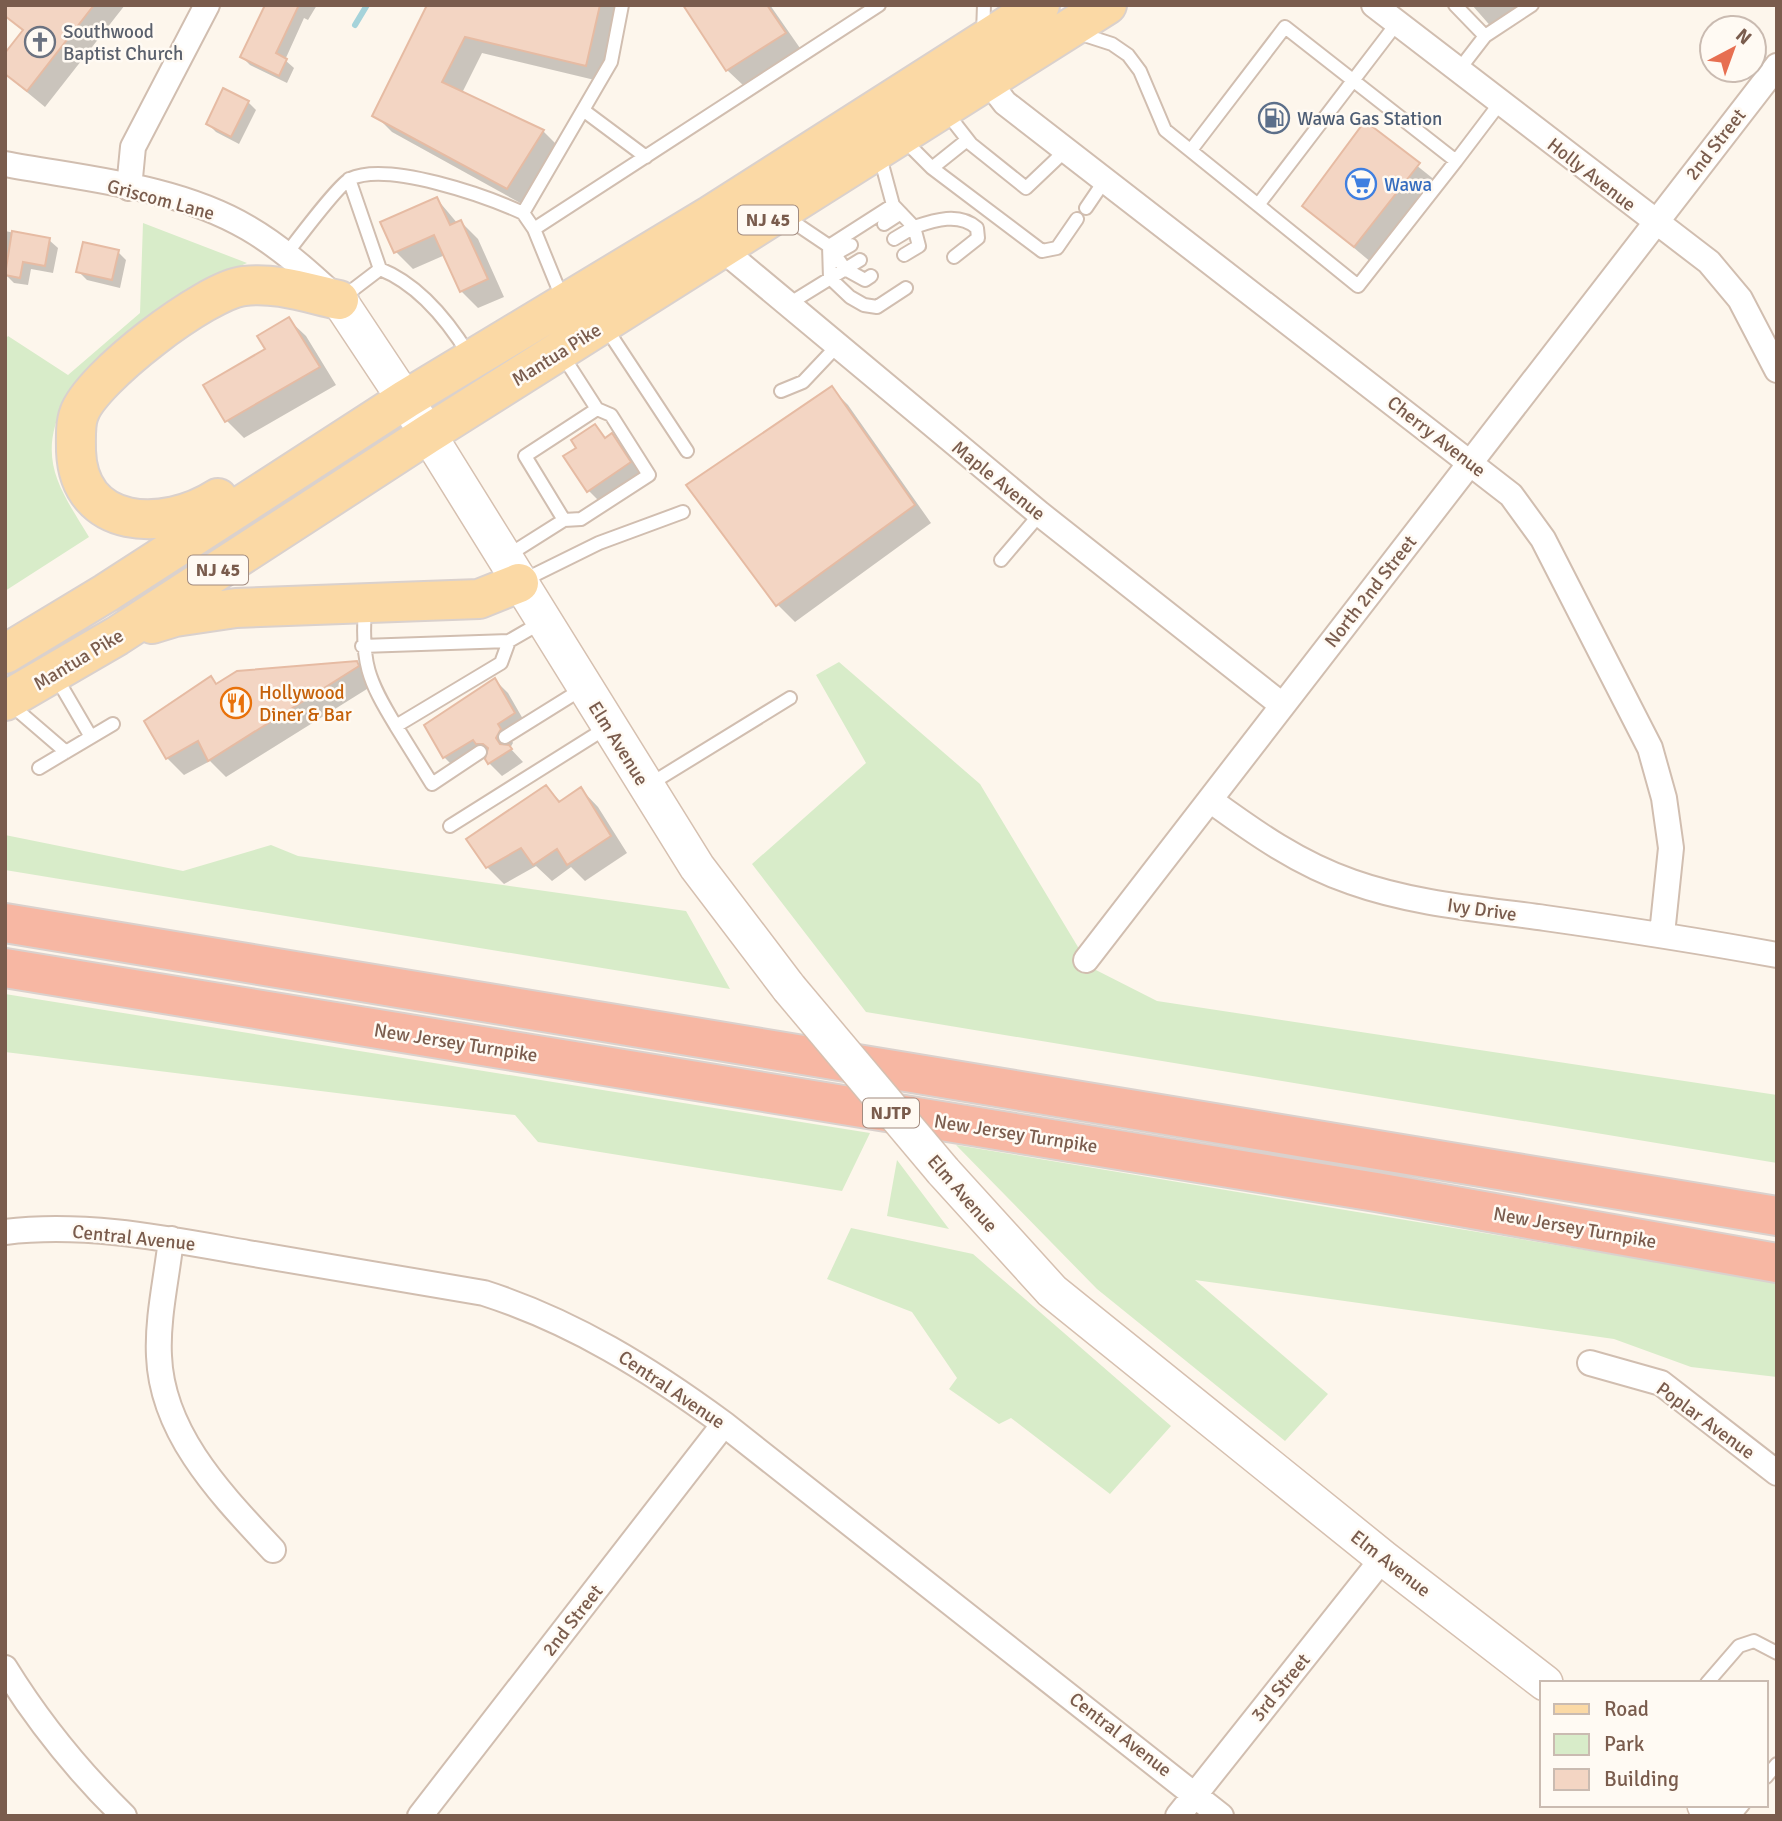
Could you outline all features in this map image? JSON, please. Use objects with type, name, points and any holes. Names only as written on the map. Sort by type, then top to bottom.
[{"type":"highway","name":"NJTP","points":[[5,923],[1054,1094],[1777,1216]]},
{"type":"highway","name":"New Jersey Turnpike","points":[[5,968],[1377,1192],[1777,1263]]},
{"type":"main road","name":"Mantua Pike","points":[[5,654],[106,593],[393,407],[711,215],[983,24],[1040,5]]},
{"type":"main road","name":"Mantua Pike","points":[[6,701],[117,636],[428,434],[1107,5]]},
{"type":"main road","points":[[338,300],[267,284],[240,286],[176,321],[93,389],[78,415],[77,470],[88,489],[106,509],[130,519],[154,521],[175,518],[203,508],[338,422],[393,407]]},
{"type":"main road","name":"Griscom Lane","points":[[338,300],[393,407],[428,434]]},
{"type":"main road","name":"Elm Avenue","points":[[428,434],[697,867],[789,988],[943,1171],[1052,1290],[1382,1558],[1542,1681]]},
{"type":"main road","points":[[117,636],[175,617],[236,608],[479,599],[511,571]]},
{"type":"street","points":[[129,188],[133,147],[207,5]]},
{"type":"street","name":"Holly Avenue","points":[[1374,5],[1709,262],[1740,299],[1777,370]]},
{"type":"street","name":"2nd Street","points":[[1654,222],[1777,66]]},
{"type":"street","name":"Cherry Avenue","points":[[988,81],[1005,103],[1472,461],[1511,495],[1543,539],[1650,748],[1664,798],[1671,848],[1662,934]]},
{"type":"street","name":"Griscom Lane","points":[[5,164],[129,188],[210,209],[287,253],[338,300]]},
{"type":"street","name":"North 2nd Street","points":[[1086,960],[1654,222]]},
{"type":"street","name":"Maple Avenue","points":[[722,249],[1040,514],[1282,705]]},
{"type":"street","name":"Ivy Drive","points":[[1210,800],[1269,842],[1351,882],[1410,899],[1662,934],[1777,955]]},
{"type":"street","name":"Central Avenue","points":[[5,1232],[47,1228],[78,1229],[171,1239],[484,1293],[531,1308],[622,1354],[724,1424],[1221,1816]]},
{"type":"street","points":[[171,1239],[159,1354],[163,1392],[185,1442],[220,1492],[273,1550]]},
{"type":"street","name":"Poplar Avenue","points":[[1590,1363],[1661,1383],[1777,1473]]},
{"type":"street","name":"2nd Street","points":[[420,1816],[724,1424]]},
{"type":"street","name":"3rd Street","points":[[1178,1816],[1382,1558]]},
{"type":"street","points":[[5,1668],[38,1721],[87,1780],[124,1816]]},
{"type":"lane","points":[[523,213],[611,62],[622,5]]},
{"type":"lane","points":[[534,229],[879,5]]},
{"type":"lane","points":[[1455,5],[1461,15],[1485,36]]},
{"type":"lane","points":[[1458,71],[1485,36],[1532,5]]},
{"type":"lane","points":[[1258,205],[1397,23]]},
{"type":"lane","points":[[1191,150],[1286,27],[1456,160]]},
{"type":"lane","points":[[1068,30],[1112,44],[1128,55],[1140,71],[1165,130],[1358,286],[1500,103]]},
{"type":"lane","points":[[944,109],[967,140],[1026,188],[1066,150]]},
{"type":"lane","points":[[583,110],[646,157]]},
{"type":"lane","points":[[932,168],[967,140]]},
{"type":"lane","points":[[889,143],[932,168],[1042,251],[1057,247],[1077,219]]},
{"type":"lane","points":[[889,143],[897,209],[914,227],[919,246],[904,255]]},
{"type":"lane","points":[[287,253],[349,179],[383,173],[482,194],[523,213],[534,229],[565,303]]},
{"type":"lane","points":[[349,179],[380,269]]},
{"type":"lane","points":[[1086,208],[1105,180]]},
{"type":"lane","points":[[884,224],[897,209]]},
{"type":"lane","points":[[832,250],[897,209]]},
{"type":"lane","points":[[780,213],[832,250],[845,269],[865,280],[871,276]]},
{"type":"lane","points":[[894,239],[914,227],[950,219],[968,220],[977,228],[978,238],[954,257]]},
{"type":"lane","points":[[832,250],[850,245]]},
{"type":"lane","points":[[830,278],[832,250]]},
{"type":"lane","points":[[787,305],[860,260]]},
{"type":"lane","points":[[338,300],[380,269]]},
{"type":"lane","points":[[380,269],[396,275],[448,322],[472,359]]},
{"type":"lane","points":[[830,278],[864,306],[877,307],[906,288]]},
{"type":"lane","points":[[604,324],[687,451]]},
{"type":"lane","points":[[781,391],[803,382],[836,346]]},
{"type":"lane","points":[[511,571],[564,520],[581,519],[649,475],[611,415],[597,410],[560,351]]},
{"type":"lane","points":[[564,520],[525,456],[597,410]]},
{"type":"lane","points":[[511,571],[683,512]]},
{"type":"lane","points":[[1001,560],[1040,514]]},
{"type":"lane","points":[[366,603],[362,646],[371,685],[432,783],[480,752]]},
{"type":"lane","points":[[362,646],[509,640],[543,621]]},
{"type":"lane","points":[[396,726],[501,663],[509,640]]},
{"type":"lane","points":[[54,673],[91,737]]},
{"type":"lane","points":[[505,737],[585,688]]},
{"type":"lane","points":[[647,786],[790,698]]},
{"type":"lane","points":[[6,701],[66,752]]},
{"type":"lane","points":[[39,768],[113,724]]},
{"type":"lane","points":[[450,826],[609,726]]},
{"type":"lane","points":[[1709,1681],[1739,1646],[1754,1641],[1777,1653]]},
{"type":"green space","points":[[143,223],[247,263],[202,283],[66,398],[57,419],[52,455],[60,486],[89,537],[5,591],[5,340],[8,336],[68,375],[140,313]]},
{"type":"green space","points":[[839,662],[980,784],[1090,967],[1157,1001],[1777,1095],[1777,1163],[866,1012],[752,864],[866,763],[816,675]]},
{"type":"green space","points":[[5,835],[183,871],[271,845],[298,856],[686,911],[730,989],[5,870]]},
{"type":"green space","points":[[5,994],[870,1133],[842,1191],[538,1142],[515,1115],[5,1052]]},
{"type":"green space","points":[[956,1145],[1777,1282],[1777,1377],[1691,1367],[1614,1339],[1195,1280],[1328,1394],[1285,1441],[1097,1289]]},
{"type":"green space","points":[[897,1160],[949,1229],[887,1216]]},
{"type":"green space","points":[[851,1228],[973,1254],[1171,1426],[1110,1494],[1011,1418],[999,1424],[949,1389],[957,1378],[912,1312],[827,1279]]},
{"type":"building","name":"Southwood Baptist Church","points":[[5,5],[94,5],[27,91],[5,74],[5,53],[23,30],[5,16]]},
{"type":"building","points":[[265,5],[299,5],[276,53],[287,59],[279,76],[240,57]]},
{"type":"building","points":[[427,5],[600,5],[586,66],[465,37],[442,82],[544,130],[507,189],[372,116]]},
{"type":"building","points":[[683,5],[767,5],[786,33],[726,71]]},
{"type":"building","points":[[223,88],[249,101],[231,137],[206,124]]},
{"type":"building","name":"Wawa","points":[[1365,121],[1420,163],[1354,247],[1302,206]]},
{"type":"building","points":[[437,197],[450,225],[461,220],[488,279],[460,292],[434,235],[394,253],[380,222]]},
{"type":"building","points":[[12,231],[50,238],[45,266],[23,262],[20,278],[5,275]]},
{"type":"building","points":[[83,242],[119,250],[112,280],[76,272]]},
{"type":"building","points":[[289,317],[320,367],[225,422],[203,385],[265,349],[257,336]]},
{"type":"building","points":[[832,386],[915,505],[776,606],[686,485]]},
{"type":"building","points":[[595,424],[605,438],[612,433],[631,462],[587,492],[563,456],[576,448],[571,440]]},
{"type":"building","name":"Hollywood Diner & Bar","points":[[357,661],[359,666],[208,761],[198,741],[166,759],[144,721],[211,676],[216,684],[237,671]]},
{"type":"building","points":[[495,678],[515,713],[498,724],[501,729],[496,738],[500,744],[509,745],[512,749],[488,764],[485,759],[488,748],[483,744],[476,744],[473,740],[443,758],[424,725]]},
{"type":"building","points":[[546,785],[559,802],[581,787],[611,836],[567,865],[557,849],[533,865],[521,848],[486,868],[466,839]]},
{"type":"waterway","points":[[355,25],[367,5]]},
{"type":"place","name":"Southwood Baptist Church","points":[[40,42]]},
{"type":"place","name":"Wawa Gas Station","points":[[1274,118]]},
{"type":"place","name":"Wawa","points":[[1361,184]]},
{"type":"place","name":"Hollywood Diner & Bar","points":[[236,703]]}]
